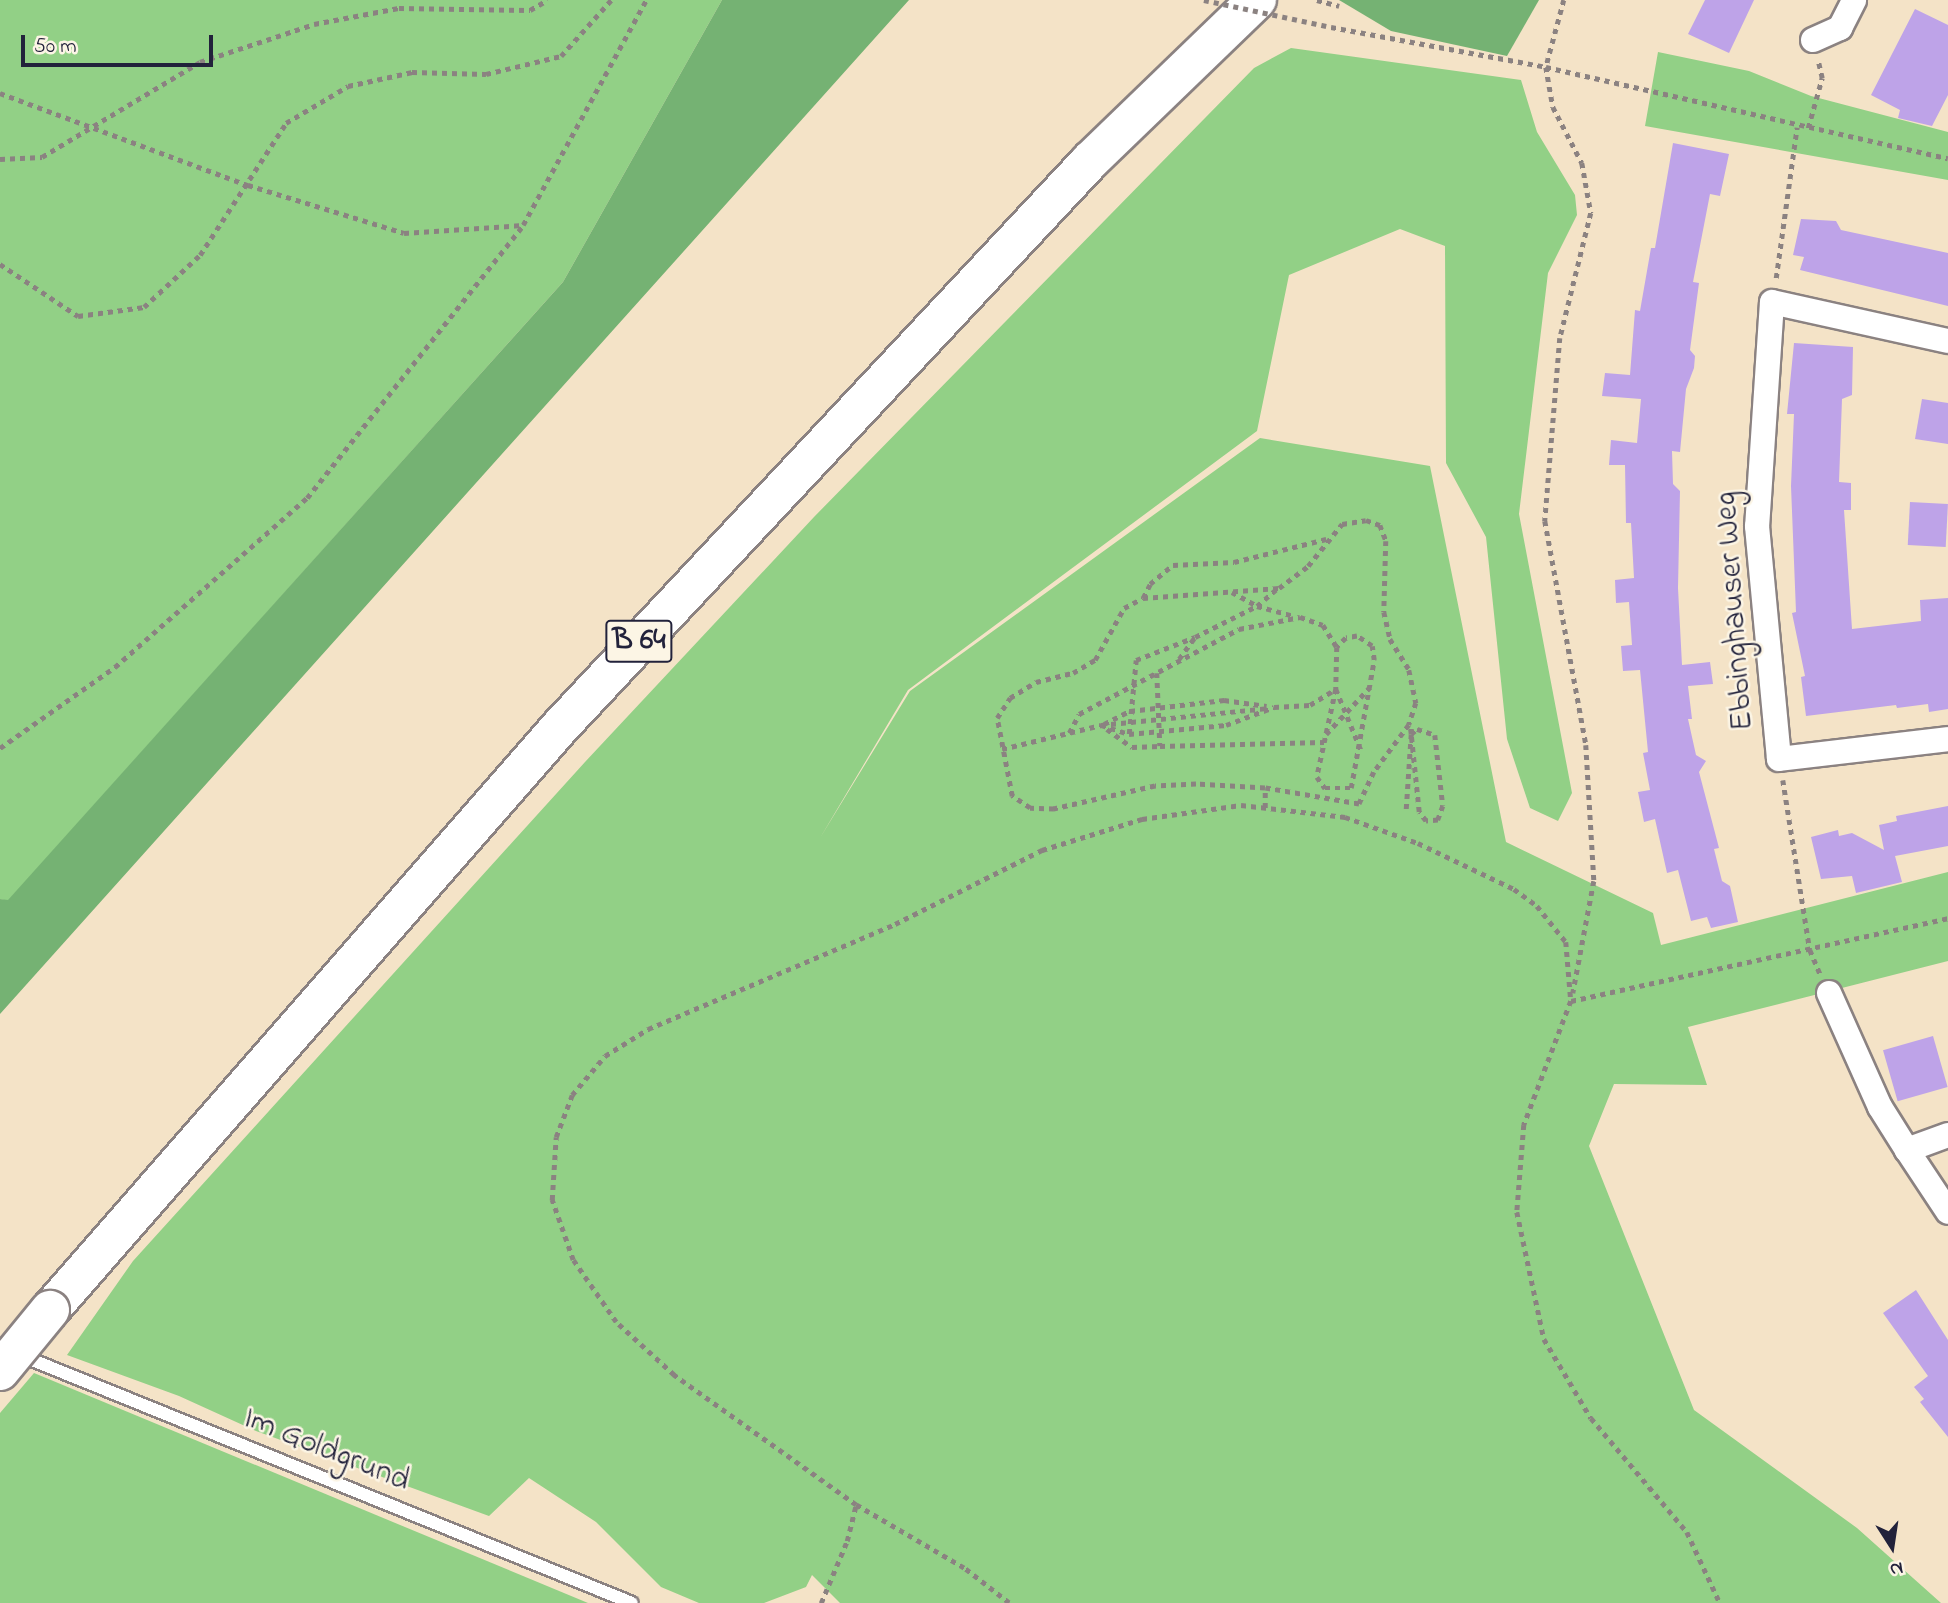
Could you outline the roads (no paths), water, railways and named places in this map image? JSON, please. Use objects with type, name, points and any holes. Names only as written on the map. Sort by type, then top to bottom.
[{"type":"highway","name":"B 64","points":[[0,1371],[50,1310],[559,728],[1090,161],[1257,0]]},
{"type":"street","points":[[1812,40],[1840,28],[1854,0]]},
{"type":"street","name":"Ebbinghauser Weg","points":[[1948,341],[1772,302],[1757,526],[1779,759],[1948,739]]},
{"type":"street","points":[[1829,993],[1880,1107],[1948,1212]]},
{"type":"street","points":[[1907,1150],[1948,1135]]},
{"type":"lane","name":"Im Goldgrund","points":[[0,1347],[632,1603]]}]
